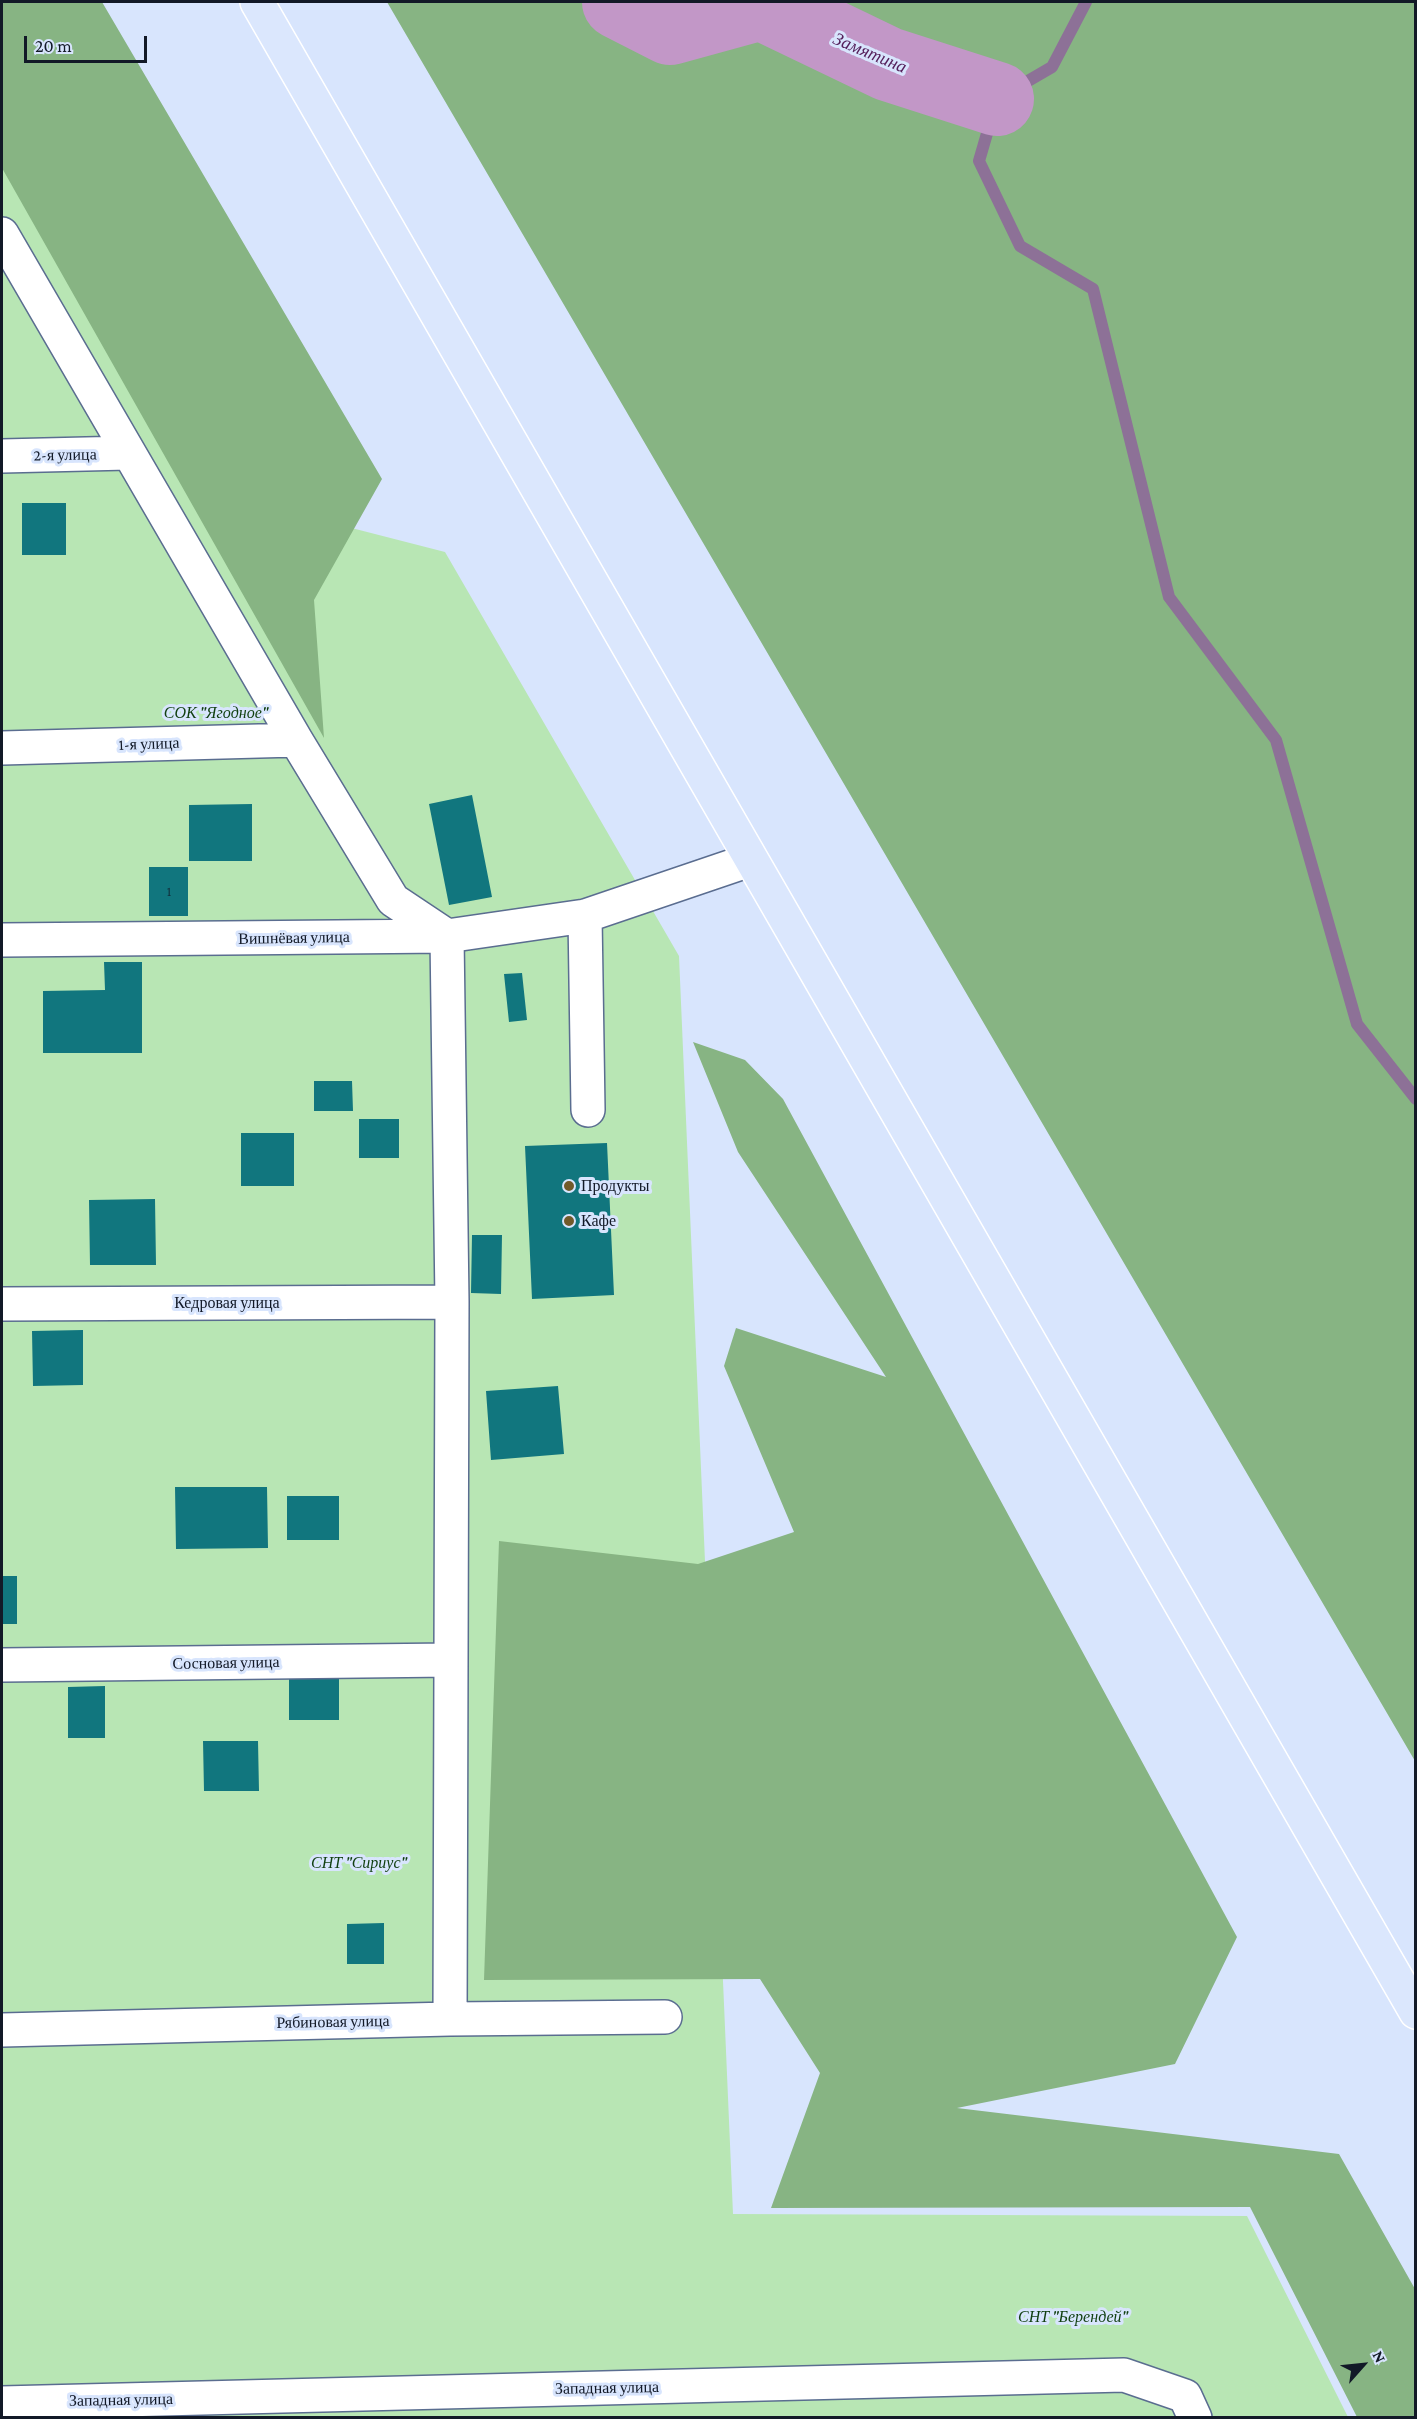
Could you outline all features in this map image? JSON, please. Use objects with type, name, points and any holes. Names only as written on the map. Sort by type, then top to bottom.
[{"type":"main road","points":[[257,2],[1416,2012]]},
{"type":"street","points":[[2,234],[296,740],[393,900],[447,936],[452,1302],[450,2019]]},
{"type":"street","name":"2-я улица","points":[[2,456],[128,453]]},
{"type":"street","name":"1-я улица","points":[[2,748],[296,740]]},
{"type":"street","name":"Вишнёвая улица","points":[[2,940],[447,936],[585,916],[750,860]]},
{"type":"street","points":[[585,916],[588,1110]]},
{"type":"street","name":"Кедровая улица","points":[[2,1304],[452,1302]]},
{"type":"street","name":"Сосновая улица","points":[[2,1665],[451,1660]]},
{"type":"street","name":"Рябиновая улица","points":[[2,2030],[450,2019],[665,2017]]},
{"type":"street","name":"Западная улица","points":[[2,2403],[1125,2375],[1185,2396],[1195,2418]]},
{"type":"green space","points":[[2,2],[102,2],[382,479],[314,600],[324,738],[2,168]]},
{"type":"green space","points":[[387,2],[1415,2],[1415,1761]]},
{"type":"green space","name":"СНТ \"Сириус\"","points":[[2,114],[227,496],[445,552],[679,956],[733,2214],[1247,2216],[1348,2417],[2,2417]]},
{"type":"green space","points":[[693,1042],[745,1060],[783,1099],[1237,1937],[1175,2064],[957,2108],[1339,2154],[1415,2289],[1415,2417],[1357,2417],[1250,2207],[771,2208],[820,2073],[760,1979],[484,1980],[499,1541],[698,1564],[794,1532],[724,1366],[736,1328],[886,1377],[738,1152]]},
{"type":"building","points":[[22,503],[66,503],[66,555],[22,555]]},
{"type":"building","points":[[472,795],[492,897],[449,905],[429,804]]},
{"type":"building","points":[[252,804],[252,861],[189,861],[189,805]]},
{"type":"building","points":[[149,867],[188,867],[188,916],[149,916]]},
{"type":"building","points":[[104,962],[142,962],[142,1053],[43,1053],[43,991],[105,990]]},
{"type":"building","points":[[522,973],[527,1020],[509,1022],[504,974]]},
{"type":"building","points":[[314,1081],[352,1081],[353,1111],[314,1111]]},
{"type":"building","points":[[359,1119],[399,1119],[399,1158],[359,1158]]},
{"type":"building","points":[[241,1133],[294,1133],[294,1186],[241,1186]]},
{"type":"building","name":"Кафе","points":[[607,1143],[614,1295],[532,1299],[525,1146]]},
{"type":"building","points":[[155,1199],[156,1265],[90,1265],[89,1200]]},
{"type":"building","points":[[472,1235],[502,1235],[501,1294],[471,1293]]},
{"type":"building","points":[[83,1330],[83,1385],[33,1386],[32,1331]]},
{"type":"building","points":[[558,1386],[564,1454],[491,1460],[486,1391]]},
{"type":"building","points":[[175,1487],[267,1487],[268,1548],[176,1549]]},
{"type":"building","points":[[287,1496],[339,1496],[339,1540],[287,1540]]},
{"type":"building","points":[[2,1576],[17,1576],[17,1624],[2,1624]]},
{"type":"building","points":[[339,1677],[339,1720],[289,1720],[289,1678]]},
{"type":"building","points":[[105,1686],[105,1738],[68,1738],[68,1687]]},
{"type":"building","points":[[203,1741],[258,1741],[259,1791],[204,1791]]},
{"type":"building","points":[[384,1923],[384,1964],[347,1964],[347,1924]]},
{"type":"waterway","name":"Замятина","points":[[619,2],[670,28],[761,3],[888,64],[997,99]]},
{"type":"waterway","points":[[1086,2],[1052,67],[997,99],[979,161],[1020,246],[1093,289],[1169,597],[1276,740],[1357,1024],[1416,1099]]},
{"type":"place","name":"Продукты","points":[[569,1186]]},
{"type":"place","name":"Кафе","points":[[569,1221]]},
{"type":"park label","name":"СОК \"Ягодное\"","points":[[216,713]]},
{"type":"park label","name":"СНТ \"Берендей\"","points":[[1073,2317]]}]
